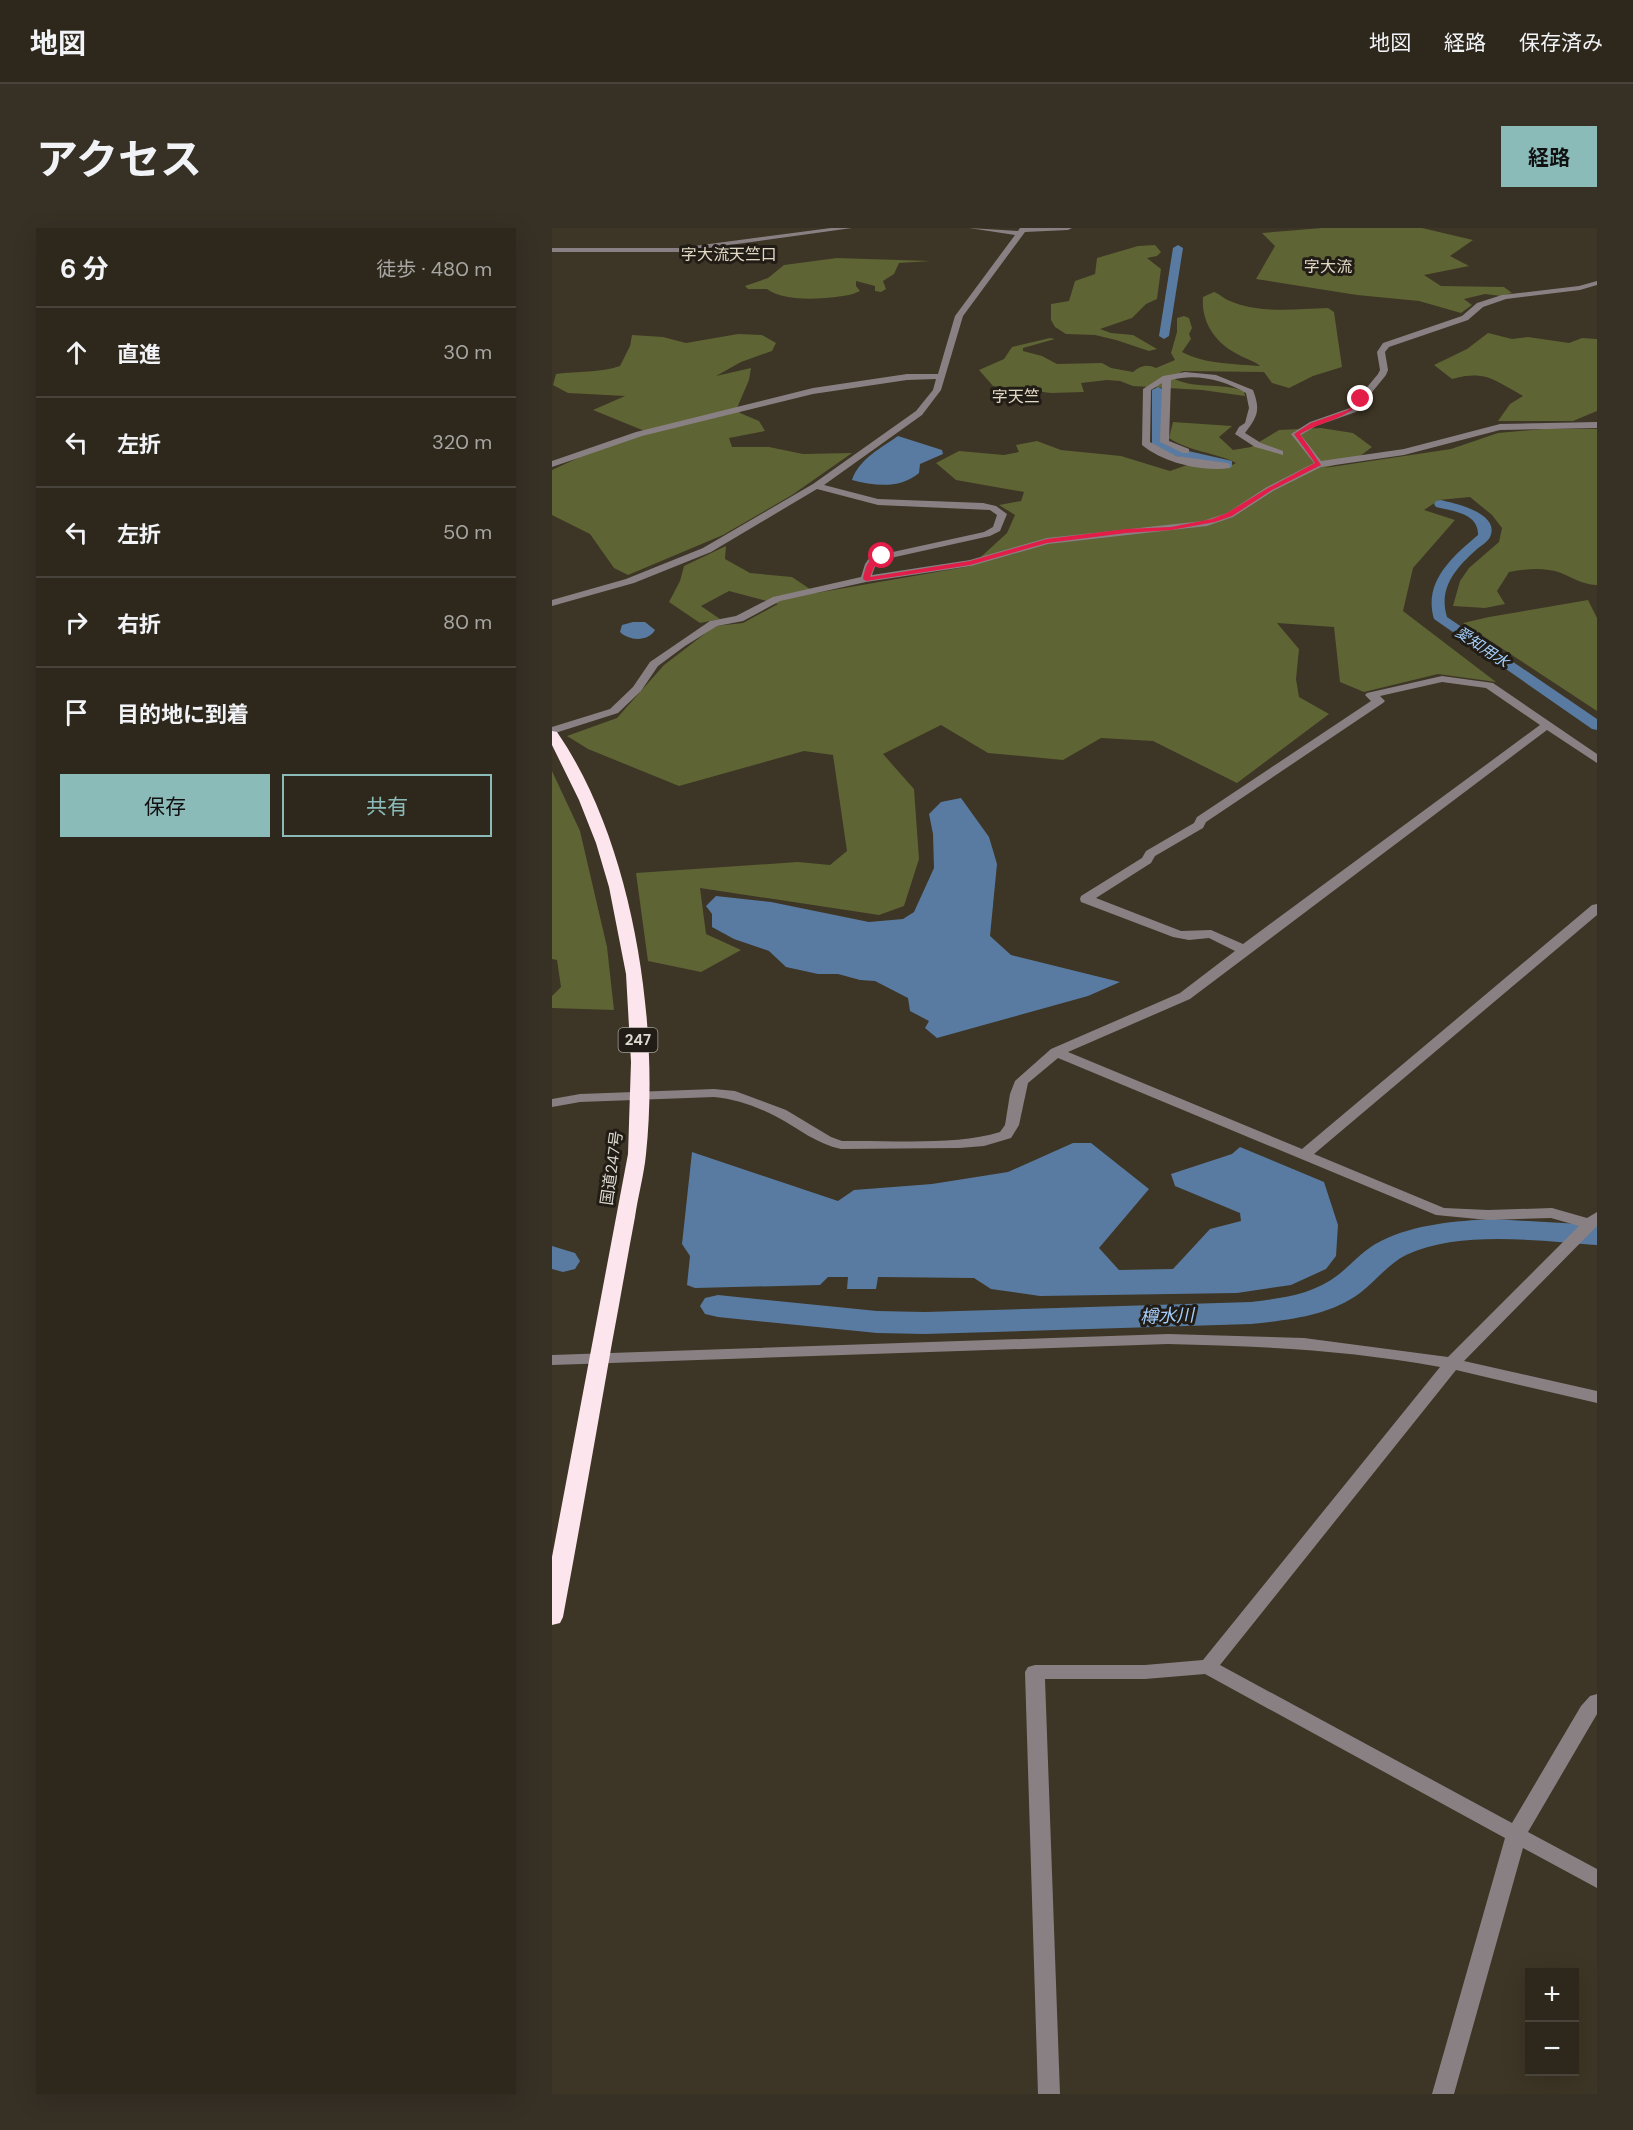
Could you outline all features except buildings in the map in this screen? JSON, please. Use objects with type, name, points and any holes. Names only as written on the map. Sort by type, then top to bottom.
[{"type":"highway","name":"国道247号","points":[[552,733],[577,780],[615,873],[631,946],[637,988],[640,1097],[637,1154],[552,1617]]},
{"type":"street","points":[[552,250],[679,250],[848,228]]},
{"type":"street","points":[[973,228],[1022,230],[1068,228]]},
{"type":"street","points":[[552,603],[588,594],[670,567],[717,544],[816,486],[920,413],[938,390],[959,316],[1022,230]]},
{"type":"street","points":[[1319,464],[1296,434],[1313,424],[1353,410],[1382,375],[1384,370],[1380,356],[1386,345],[1465,318],[1472,309],[1505,297],[1580,288],[1597,283]]},
{"type":"street","points":[[1166,378],[1168,389],[1166,442],[1174,448],[1230,464],[1175,458],[1159,453],[1145,443],[1147,389],[1166,378],[1187,375],[1211,377],[1241,386],[1250,392],[1252,416],[1240,434],[1258,445],[1280,453]]},
{"type":"street","points":[[552,464],[648,431],[813,391],[907,377],[942,376]]},
{"type":"street","points":[[552,733],[614,711],[637,689],[654,664],[681,644],[714,623],[739,619],[777,599],[866,579],[970,563],[1047,541],[1204,524],[1230,515],[1270,489],[1319,464],[1404,452],[1500,427],[1597,424]]},
{"type":"street","points":[[816,486],[878,502],[983,506],[993,508],[1002,514],[997,528],[987,534],[874,559],[870,564],[866,579]]},
{"type":"street","points":[[1244,950],[1211,934],[1189,936],[1178,934],[1086,898],[1147,860],[1150,854],[1199,825],[1201,820],[1379,701],[1371,695],[1442,679],[1489,685],[1597,759]]},
{"type":"street","points":[[552,1103],[580,1098],[714,1093],[735,1095],[767,1106],[797,1121],[826,1140],[842,1144],[984,1142],[1001,1137],[1010,1131],[1017,1094],[1022,1081],[1056,1052],[1185,996],[1547,725]]},
{"type":"street","points":[[1305,1154],[1597,908]]},
{"type":"street","points":[[1056,1052],[1441,1212],[1488,1215],[1552,1213],[1586,1228],[1452,1363],[1208,1667]]},
{"type":"street","points":[[552,1360],[1168,1339],[1253,1340],[1322,1344],[1452,1363],[1524,1378],[1597,1397]]},
{"type":"street","points":[[1049,2094],[1035,1672],[1145,1672],[1208,1667],[1597,1879]]},
{"type":"street","points":[[1443,2094],[1516,1834],[1588,1711],[1597,1701]]},
{"type":"green space","points":[[1322,228],[1422,228],[1473,240],[1450,256],[1469,266],[1424,275],[1441,286],[1504,287],[1512,293],[1501,296],[1485,294],[1464,299],[1472,305],[1461,313],[1419,301],[1357,295],[1256,279],[1275,246],[1262,233]]},
{"type":"green space","points":[[1155,245],[1161,252],[1157,256],[1147,258],[1161,269],[1157,299],[1146,304],[1132,318],[1100,329],[1111,333],[1133,335],[1157,349],[1149,351],[1095,335],[1066,334],[1055,327],[1051,320],[1051,304],[1069,301],[1075,281],[1095,274],[1097,258],[1138,246]]},
{"type":"green space","points":[[837,258],[931,261],[899,263],[894,274],[883,281],[886,289],[881,292],[875,291],[875,286],[856,281],[856,286],[860,291],[844,296],[821,298],[797,298],[767,289],[748,289],[745,286],[768,278],[784,265]]},
{"type":"green space","points":[[1214,292],[1230,301],[1253,308],[1278,310],[1328,308],[1334,312],[1342,367],[1313,376],[1289,388],[1272,383],[1264,372],[1183,371],[1171,377],[1197,385],[1235,388],[1244,391],[1245,396],[1202,390],[1133,386],[1120,381],[1107,380],[1081,383],[1084,392],[1051,393],[993,386],[979,370],[1004,359],[1012,347],[1050,338],[1055,339],[1023,348],[1023,351],[1042,356],[1057,364],[1102,363],[1111,368],[1133,372],[1144,366],[1156,368],[1175,360],[1171,353],[1177,332],[1177,318],[1184,316],[1189,318],[1192,328],[1189,334],[1191,339],[1182,352],[1210,361],[1260,366],[1223,345],[1207,324],[1203,297]]},
{"type":"green space","points":[[1488,333],[1512,339],[1528,337],[1569,343],[1582,338],[1597,339],[1597,411],[1573,421],[1498,421],[1510,404],[1523,396],[1496,381],[1481,376],[1463,376],[1452,379],[1434,365],[1467,349]]},
{"type":"green space","points":[[738,334],[762,335],[776,343],[772,351],[741,362],[716,376],[751,368],[749,380],[737,408],[740,413],[759,421],[765,431],[729,438],[732,447],[769,447],[803,454],[852,453],[792,495],[723,535],[628,575],[614,568],[590,534],[552,515],[552,470],[610,443],[647,432],[593,410],[625,396],[568,393],[553,385],[556,374],[597,371],[620,366],[630,346],[632,335],[663,337],[686,343]]},
{"type":"green space","points":[[1173,422],[1232,426],[1219,437],[1233,450],[1251,447],[1279,430],[1321,428],[1353,433],[1372,447],[1356,459],[1324,468],[1451,449],[1498,433],[1544,429],[1597,429],[1597,585],[1583,583],[1548,570],[1515,571],[1509,572],[1497,591],[1505,604],[1485,608],[1453,606],[1460,581],[1469,568],[1499,542],[1502,528],[1492,515],[1470,497],[1439,500],[1424,510],[1455,520],[1413,568],[1403,611],[1496,682],[1438,674],[1364,692],[1340,682],[1334,627],[1277,623],[1299,649],[1296,679],[1299,697],[1329,714],[1237,783],[1153,741],[1101,738],[1063,760],[988,753],[941,725],[883,754],[914,789],[919,859],[904,906],[879,915],[700,888],[706,934],[741,950],[701,972],[648,961],[636,873],[798,862],[830,865],[847,851],[833,755],[804,751],[679,786],[588,749],[567,736],[617,718],[664,665],[715,626],[743,623],[778,604],[729,591],[701,606],[720,619],[700,623],[669,602],[680,581],[684,566],[726,546],[725,559],[750,573],[792,577],[816,593],[971,566],[1007,533],[1015,515],[999,505],[1021,501],[1024,492],[956,480],[936,463],[959,451],[1004,455],[1019,452],[1016,445],[1037,441],[1061,450],[1121,456],[1170,471],[1190,464],[1226,468],[1236,463],[1185,446],[1169,438]]},
{"type":"green space","points":[[1588,600],[1597,618],[1597,711],[1463,623],[1489,617]]},
{"type":"green space","points":[[552,771],[580,831],[607,947],[614,1010],[552,1008],[552,996],[561,987],[557,960],[552,959]]},
{"type":"water","points":[[898,436],[942,450],[943,454],[920,464],[919,473],[904,482],[878,485],[852,480],[865,460]]},
{"type":"water","points":[[645,622],[655,630],[648,637],[638,639],[620,632],[622,625]]},
{"type":"water","points":[[961,798],[989,837],[997,864],[990,936],[1011,955],[1120,982],[1088,996],[937,1038],[925,1028],[929,1021],[910,1011],[908,998],[875,981],[860,980],[838,974],[818,974],[786,967],[769,951],[734,939],[712,927],[712,914],[706,906],[716,896],[771,902],[869,922],[903,919],[914,912],[934,868],[933,834],[929,814],[941,802]]},
{"type":"water","points":[[1073,1143],[1091,1143],[1149,1189],[1099,1248],[1119,1270],[1173,1269],[1210,1229],[1241,1221],[1240,1213],[1175,1186],[1171,1174],[1232,1154],[1240,1147],[1324,1182],[1338,1225],[1336,1256],[1326,1269],[1291,1285],[1237,1293],[1040,1296],[991,1289],[974,1278],[878,1277],[876,1289],[847,1289],[848,1277],[828,1277],[820,1285],[695,1288],[687,1285],[690,1256],[682,1244],[692,1152],[838,1201],[854,1190],[932,1184],[1008,1172]]},
{"type":"waterway","name":"愛知用水","points":[[1164,336],[1178,248]]},
{"type":"waterway","name":"愛知用水","points":[[1158,390],[1156,443],[1167,450],[1228,464]]},
{"type":"waterway","name":"愛知用水","points":[[1440,504],[1470,513],[1482,522],[1484,528],[1484,536],[1456,562],[1441,583],[1437,595],[1437,606],[1441,619],[1597,726]]},
{"type":"waterway","name":"樽水川","points":[[718,1306],[877,1322],[925,1323],[1251,1313],[1303,1305],[1328,1297],[1350,1283],[1393,1248],[1439,1234],[1521,1230],[1597,1235]]},
{"type":"waterway","name":"樽水川","points":[[552,1257],[563,1261]]},
{"type":"district","name":"字大流天竺口","points":[[729,254]]},
{"type":"district","name":"字大流","points":[[1328,266]]},
{"type":"district","name":"字天竺","points":[[1016,396]]},
{"type":"route","points":[[882,556],[874,559],[870,564],[866,579],[970,563],[1047,541],[1191,526],[1213,521],[1230,515],[1270,489],[1319,464],[1296,434],[1313,424],[1356,408],[1361,399]]}]
